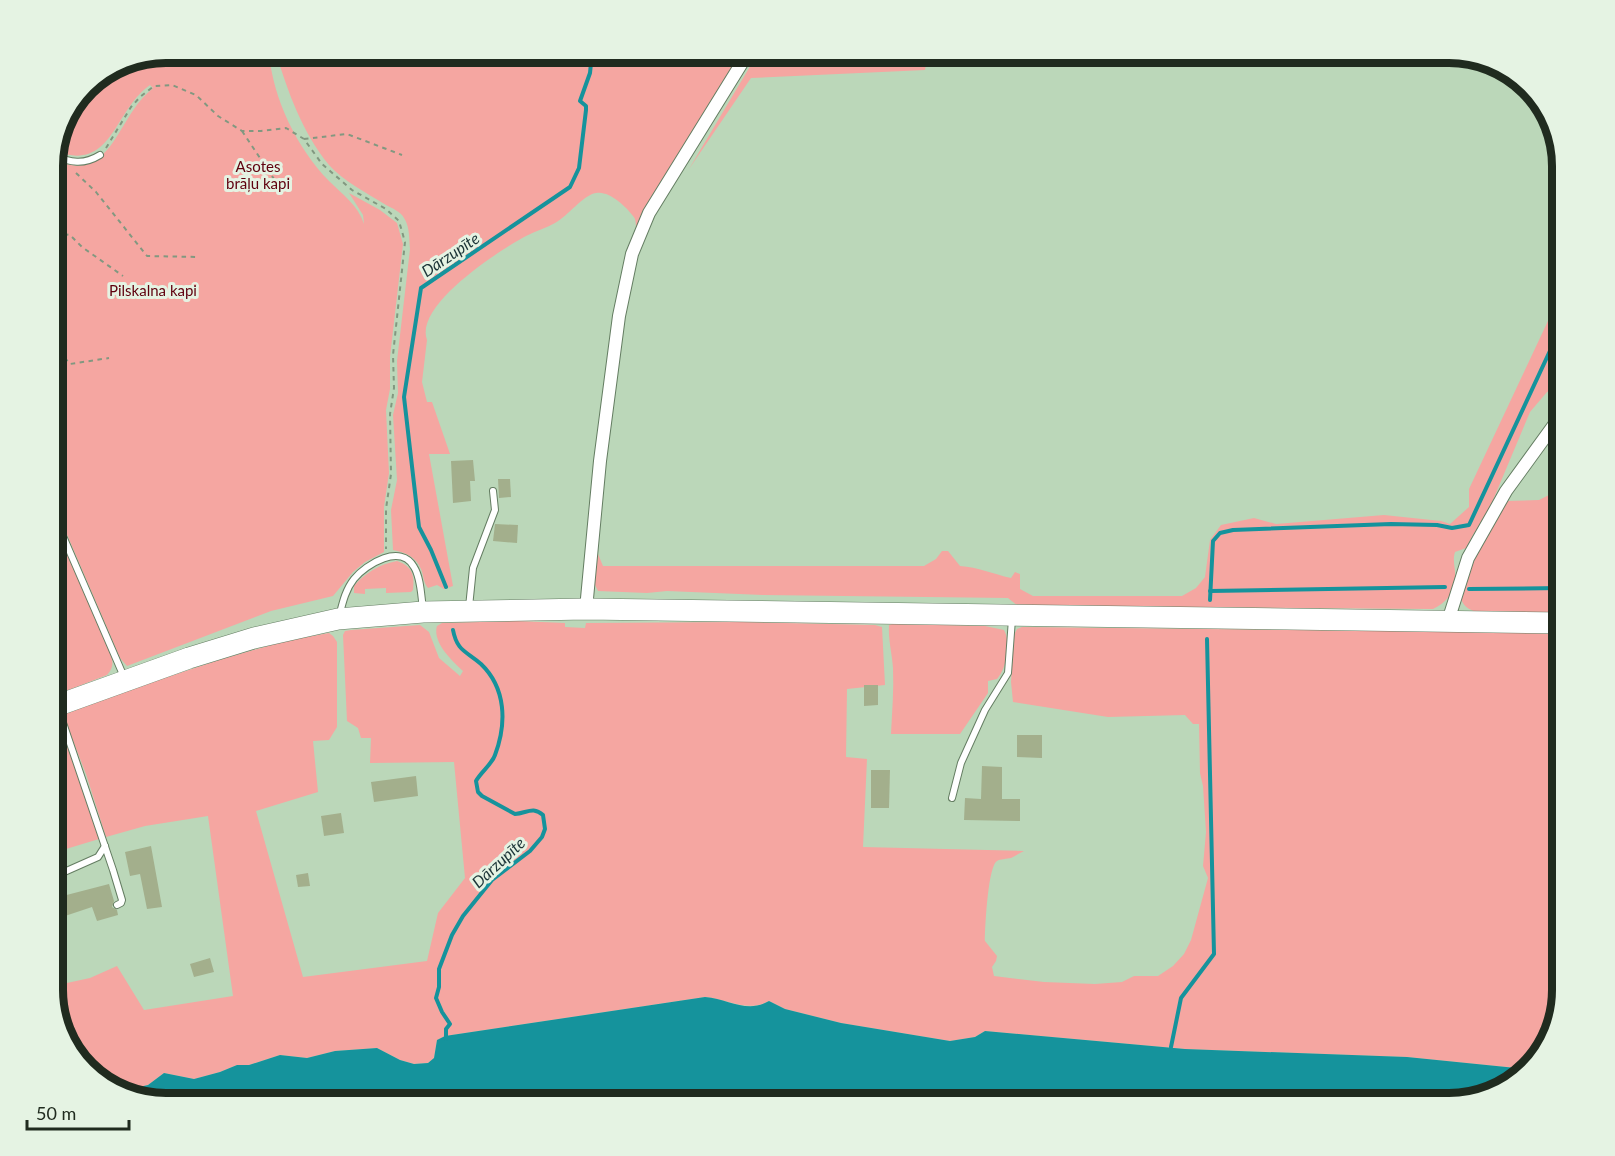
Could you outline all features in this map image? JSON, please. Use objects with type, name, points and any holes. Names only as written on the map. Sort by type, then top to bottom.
[{"type":"highway","points":[[63,703],[125,680],[254,638],[338,620],[423,612],[586,609],[1552,623]]},
{"type":"street","points":[[586,609],[600,461],[619,316],[632,254],[649,213],[741,63]]},
{"type":"street","points":[[1448,621],[1468,558],[1506,491],[1552,428]]},
{"type":"lane","points":[[63,160],[84,162],[100,155]]},
{"type":"lane","points":[[468,610],[473,568],[495,510],[493,491]]},
{"type":"lane","points":[[63,536],[125,680]]},
{"type":"lane","points":[[338,620],[346,592],[354,578],[367,566],[386,558],[402,557],[416,569],[423,612]]},
{"type":"lane","points":[[952,798],[962,764],[984,710],[1008,673],[1012,615]]},
{"type":"lane","points":[[63,728],[122,900],[117,906]]},
{"type":"lane","points":[[63,873],[95,859],[102,853],[105,846]]},
{"type":"path","points":[[100,155],[113,139],[132,107],[147,91],[154,86],[172,85],[196,95],[218,116],[242,131],[280,188]]},
{"type":"path","points":[[242,131],[286,128],[304,139],[322,164],[352,190],[386,209],[399,221],[405,242],[393,355],[394,388],[390,414],[391,474],[386,509],[386,558]]},
{"type":"path","points":[[304,139],[347,134],[402,155]]},
{"type":"path","points":[[63,160],[96,192],[147,256],[196,257]]},
{"type":"path","points":[[269,173],[276,168]]},
{"type":"path","points":[[63,234],[70,235],[82,247],[123,276]]},
{"type":"path","points":[[63,356],[70,364],[109,358]]},
{"type":"green space","points":[[166,63],[270,63],[288,122],[317,168],[354,206],[364,224],[363,215],[349,193],[380,210],[397,223],[403,244],[390,357],[390,389],[386,410],[389,473],[384,507],[384,552],[365,562],[353,572],[333,596],[271,611],[127,666],[120,658],[63,525],[63,163],[82,165],[93,162],[103,155],[138,103],[153,88],[150,85],[138,96],[101,147],[89,154],[74,156],[64,153],[71,127],[80,109],[93,93],[109,80],[127,71],[146,65]]},
{"type":"green space","points":[[279,63],[738,63],[639,227],[636,229],[634,217],[616,200],[601,193],[591,195],[555,223],[526,236],[480,266],[446,295],[433,311],[426,326],[427,340],[422,382],[427,402],[432,402],[450,454],[429,454],[453,586],[444,589],[437,585],[428,588],[416,561],[406,554],[393,550],[391,510],[397,480],[393,415],[398,393],[397,361],[410,249],[407,225],[399,212],[348,182],[329,165],[311,139],[291,97]]},
{"type":"green space","points":[[752,63],[926,63],[925,70],[751,78],[689,169]]},
{"type":"green space","points":[[1552,312],[1552,390],[1547,392],[1530,412],[1483,524],[1474,533],[1466,548],[1455,552],[1455,578],[1451,593],[1442,604],[1433,609],[1018,606],[1008,598],[598,591],[594,583],[598,554],[603,566],[924,566],[936,559],[942,551],[948,551],[960,566],[1011,578],[1015,572],[1020,574],[1020,589],[1033,596],[1182,596],[1196,588],[1205,577],[1210,540],[1221,525],[1254,518],[1276,524],[1384,515],[1450,524],[1469,507],[1469,489]]},
{"type":"green space","points":[[1552,494],[1552,612],[1477,612],[1466,607],[1462,601],[1462,591],[1470,565],[1506,501],[1539,500]]},
{"type":"green space","points":[[63,542],[111,656],[112,667],[107,675],[63,692]]},
{"type":"green space","points":[[397,561],[409,568],[413,576],[414,585],[411,592],[386,593],[386,588],[365,589],[365,594],[354,593],[354,586],[368,573],[385,564]]},
{"type":"green space","points":[[517,621],[565,623],[565,627],[585,628],[586,623],[742,622],[882,627],[885,685],[847,689],[846,757],[867,759],[863,847],[1024,851],[1011,858],[997,861],[991,874],[985,941],[997,956],[992,967],[994,976],[1044,982],[1095,984],[1122,982],[1134,976],[1158,976],[1173,966],[1184,954],[1191,940],[1208,878],[1203,866],[1206,832],[1200,773],[1199,724],[1193,724],[1185,715],[1108,717],[1013,702],[1011,682],[1014,635],[1017,629],[1022,627],[1552,633],[1552,990],[1547,1023],[1531,1053],[1516,1068],[1407,1057],[1185,1049],[985,1031],[975,1037],[950,1041],[841,1023],[785,1009],[769,1001],[746,1006],[705,997],[445,1036],[437,1040],[434,1058],[428,1063],[414,1064],[400,1060],[377,1048],[335,1051],[307,1058],[280,1055],[249,1065],[237,1065],[194,1079],[164,1073],[148,1085],[134,1088],[103,1072],[77,1042],[68,1023],[63,984],[90,978],[117,966],[144,1010],[233,996],[208,816],[145,826],[106,837],[86,774],[63,715],[116,694],[219,660],[285,641],[329,633],[337,642],[337,727],[329,740],[313,741],[318,792],[256,811],[303,977],[427,961],[438,913],[465,878],[454,762],[370,763],[371,738],[361,738],[358,728],[347,721],[343,635],[345,631],[351,630],[420,625],[429,632],[439,658],[460,676],[463,671],[449,657],[437,638],[437,626],[442,623]]},
{"type":"green space","points":[[889,625],[985,626],[1004,630],[1007,648],[1003,668],[997,679],[988,681],[988,693],[960,734],[891,734],[893,663]]},
{"type":"green space","points":[[63,735],[81,778],[91,816],[100,835],[99,839],[66,849],[63,841]]},
{"type":"water","points":[[705,997],[745,1006],[761,1005],[769,1001],[785,1009],[841,1023],[950,1041],[975,1037],[985,1031],[1185,1049],[1407,1057],[1516,1068],[1495,1082],[1476,1089],[1449,1093],[166,1093],[134,1088],[148,1085],[164,1073],[194,1079],[237,1065],[249,1065],[280,1055],[307,1058],[335,1051],[377,1048],[400,1060],[414,1064],[428,1063],[434,1058],[437,1040],[445,1036]]},
{"type":"building","points":[[473,460],[475,481],[470,481],[471,501],[453,503],[451,461]]},
{"type":"building","points":[[498,479],[510,479],[511,497],[499,498]]},
{"type":"building","points":[[495,524],[518,525],[517,543],[493,541]]},
{"type":"building","points":[[864,685],[878,685],[878,705],[864,706]]},
{"type":"building","points":[[1017,735],[1042,735],[1042,758],[1017,757]]},
{"type":"building","points":[[982,766],[1002,767],[1002,799],[1020,799],[1020,821],[964,820],[965,798],[981,799]]},
{"type":"building","points":[[871,770],[890,770],[889,808],[871,808]]},
{"type":"building","points":[[416,776],[418,796],[374,802],[371,782]]},
{"type":"building","points":[[341,813],[344,833],[324,836],[321,816]]},
{"type":"building","points":[[151,846],[162,907],[147,909],[140,874],[130,876],[125,852]]},
{"type":"building","points":[[308,873],[310,886],[298,887],[296,875]]},
{"type":"building","points":[[109,884],[114,901],[112,907],[117,910],[118,915],[97,921],[92,907],[63,917],[63,896]]},
{"type":"building","points":[[210,958],[214,972],[194,977],[190,964]]},
{"type":"waterway","name":"Dārzupīte","points":[[446,587],[419,527],[404,397],[421,288],[570,187],[579,168],[586,110],[586,106],[580,101],[590,73],[591,63]]},
{"type":"waterway","points":[[1210,600],[1213,541],[1220,533],[1233,530],[1391,524],[1437,525],[1452,528],[1469,525],[1552,347]]},
{"type":"waterway","points":[[1210,591],[1445,587]]},
{"type":"waterway","points":[[1469,589],[1552,588]]},
{"type":"waterway","name":"Dārzupīte","points":[[446,1039],[446,1029],[450,1024],[436,998],[439,987],[439,969],[452,935],[463,916],[492,880],[530,851],[542,837],[545,829],[543,815],[539,812],[533,810],[515,814],[478,792],[476,781],[494,758],[499,743],[502,706],[500,695],[489,673],[460,647],[453,630]]},
{"type":"waterway","points":[[1171,1047],[1181,998],[1214,954],[1207,639]]},
{"type":"park label","name":"Asotes brāļu kapi","points":[[258,174]]},
{"type":"park label","name":"Pilskalna kapi","points":[[153,290]]}]
